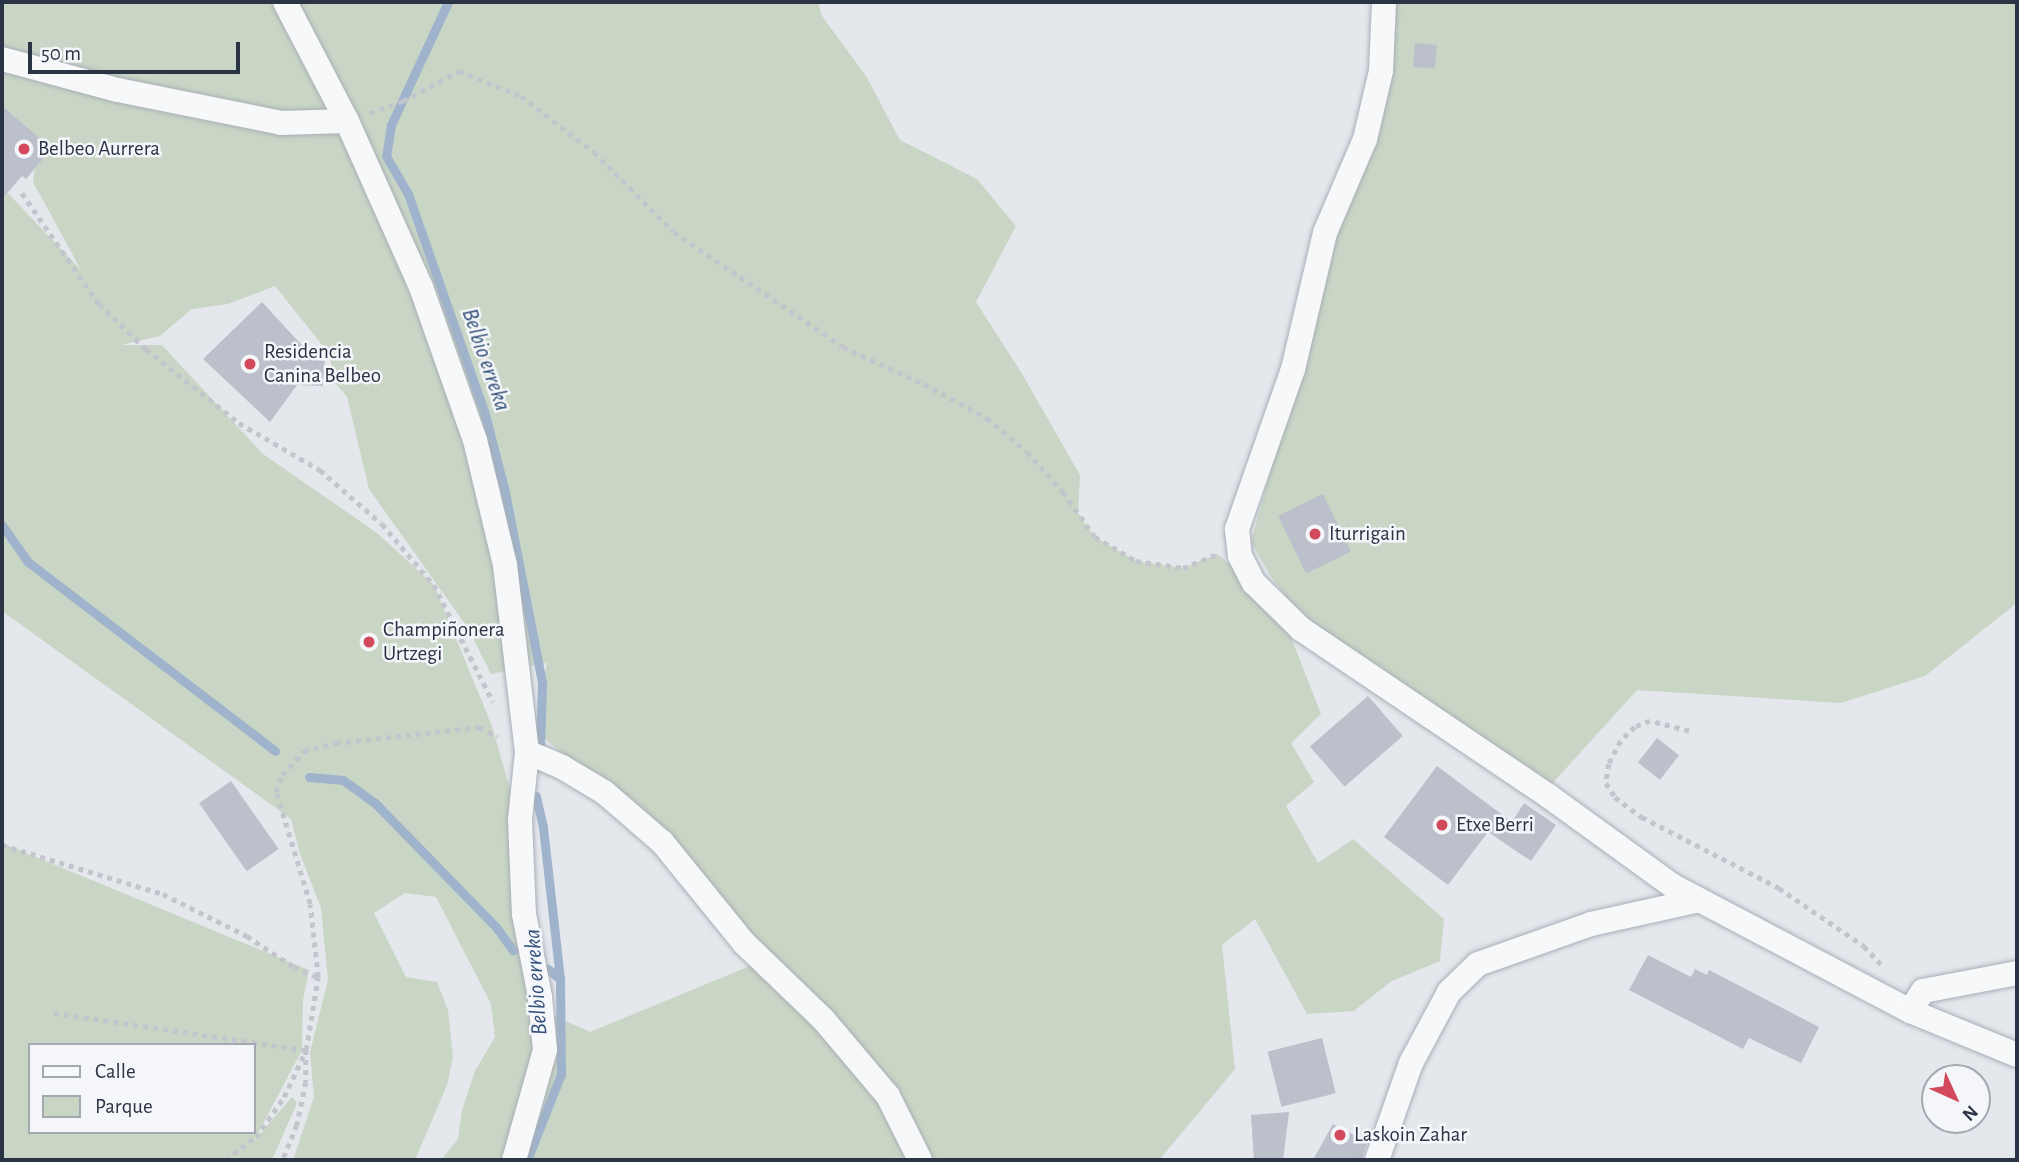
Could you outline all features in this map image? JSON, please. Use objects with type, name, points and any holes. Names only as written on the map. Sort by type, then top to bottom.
[{"type":"street","points":[[285,2],[347,121],[421,287],[475,440],[505,565],[527,752],[520,820],[524,914],[540,998],[545,1050],[514,1160]]},
{"type":"street","points":[[1384,2],[1381,71],[1365,139],[1325,233],[1293,369],[1237,529],[1240,556],[1254,583],[1301,629],[1539,789],[1673,886],[1910,1011],[2017,1055]]},
{"type":"street","points":[[2,59],[118,90],[281,123],[347,121]]},
{"type":"street","points":[[527,752],[562,767],[604,792],[662,842],[744,943],[823,1019],[888,1096],[920,1160]]},
{"type":"street","points":[[1377,1160],[1411,1063],[1449,992],[1478,964],[1591,924],[1699,900]]},
{"type":"street","points":[[1910,1011],[1923,990],[2017,973]]},
{"type":"path","points":[[347,121],[403,101],[459,71],[521,96],[594,152],[674,232],[844,347],[924,384],[987,418],[1045,472],[1095,537],[1136,561],[1183,568],[1237,543]]},
{"type":"path","points":[[22,193],[99,304],[146,349],[239,423],[320,470],[382,524],[434,585],[498,713]]},
{"type":"path","points":[[1689,732],[1650,722],[1635,727],[1620,741],[1609,764],[1606,783],[1615,797],[1642,817],[1779,888],[1864,946],[1891,973]]},
{"type":"path","points":[[283,1160],[297,1125],[306,1082],[306,1050],[318,977],[310,904],[276,792],[282,775],[304,751],[336,743],[479,727],[527,752]]},
{"type":"path","points":[[2,845],[163,894],[247,936],[294,967],[318,977]]},
{"type":"path","points":[[54,1013],[306,1050]]},
{"type":"path","points":[[225,1160],[256,1137],[284,1097],[306,1050]]},
{"type":"green space","points":[[2,2],[818,2],[822,16],[866,76],[900,140],[977,179],[1016,226],[976,302],[1021,372],[1080,475],[1078,513],[1095,537],[1136,561],[1183,568],[1217,554],[1237,570],[1287,627],[1321,714],[1291,743],[1314,782],[1286,806],[1318,863],[1353,839],[1444,919],[1440,961],[1390,982],[1354,1011],[1307,1014],[1255,919],[1222,945],[1235,1069],[1159,1160],[441,1160],[458,1139],[462,1110],[475,1071],[495,1037],[491,1004],[436,897],[405,893],[374,913],[406,977],[437,982],[448,1010],[453,1057],[447,1085],[415,1160],[293,1160],[314,1097],[310,1052],[328,980],[321,908],[300,854],[291,819],[2,611],[2,187],[81,270],[33,182],[35,167],[2,107]],"holes":[[[275,286],[330,355],[333,380],[347,397],[369,489],[468,628],[491,674],[547,663],[534,730],[577,765],[762,961],[590,1032],[535,1007],[511,793],[492,726],[434,585],[377,533],[263,454],[162,345],[121,345],[160,336],[192,309],[228,304]]]},
{"type":"green space","points":[[1384,2],[2017,2],[2017,603],[1925,676],[1841,703],[1637,690],[1551,785],[1298,612],[1271,577],[1251,542],[1381,71]]},
{"type":"green space","points":[[2,843],[309,970],[303,1000],[302,1050],[254,1141],[292,1097],[297,1103],[272,1160],[2,1160]]},
{"type":"building","points":[[1415,43],[1437,45],[1435,69],[1413,67]]},
{"type":"building","name":"Belbeo Aurrera","points":[[2,106],[49,146],[44,151],[47,154],[26,179],[22,176],[2,199]]},
{"type":"building","name":"Residencia Canina Belbeo","points":[[262,302],[310,354],[325,355],[323,386],[297,385],[270,422],[203,359]]},
{"type":"building","name":"Iturrigain","points":[[1323,494],[1351,552],[1306,573],[1278,516]]},
{"type":"building","points":[[1368,696],[1403,736],[1345,787],[1310,747]]},
{"type":"building","points":[[1657,738],[1679,755],[1660,780],[1638,762]]},
{"type":"building","name":"Etxe Berri","points":[[1437,766],[1512,822],[1524,803],[1556,825],[1531,861],[1488,832],[1448,885],[1384,837]]},
{"type":"building","points":[[231,781],[279,849],[247,871],[199,803]]},
{"type":"building","points":[[1648,955],[1691,977],[1695,969],[1707,975],[1709,970],[1819,1027],[1801,1063],[1749,1038],[1743,1049],[1629,990]]},
{"type":"building","points":[[1322,1038],[1336,1093],[1281,1107],[1268,1052]]},
{"type":"building","points":[[1289,1112],[1283,1160],[1254,1160],[1251,1115]]},
{"type":"building","name":"Laskoin Zahar","points":[[1333,1124],[1367,1142],[1362,1160],[1313,1160]]},
{"type":"waterway","name":"Belbio erreka","points":[[448,2],[391,125],[386,156],[408,194],[485,414],[505,492],[542,683],[540,749]]},
{"type":"waterway","points":[[2,525],[28,562],[275,751]]},
{"type":"waterway","points":[[309,777],[343,780],[375,803],[496,927],[513,950]]},
{"type":"waterway","name":"Belbio erreka","points":[[527,1160],[561,1074],[560,979],[543,827],[536,796]]},
{"type":"waterway","points":[[548,969],[560,979]]},
{"type":"place","name":"Belbeo Aurrera","points":[[24,149]]},
{"type":"place","name":"Residencia Canina Belbeo","points":[[250,364]]},
{"type":"place","name":"Iturrigain","points":[[1315,534]]},
{"type":"place","name":"Champiñonera Urtzegi","points":[[369,642]]},
{"type":"place","name":"Etxe Berri","points":[[1442,825]]},
{"type":"place","name":"Laskoin Zahar","points":[[1340,1135]]}]
